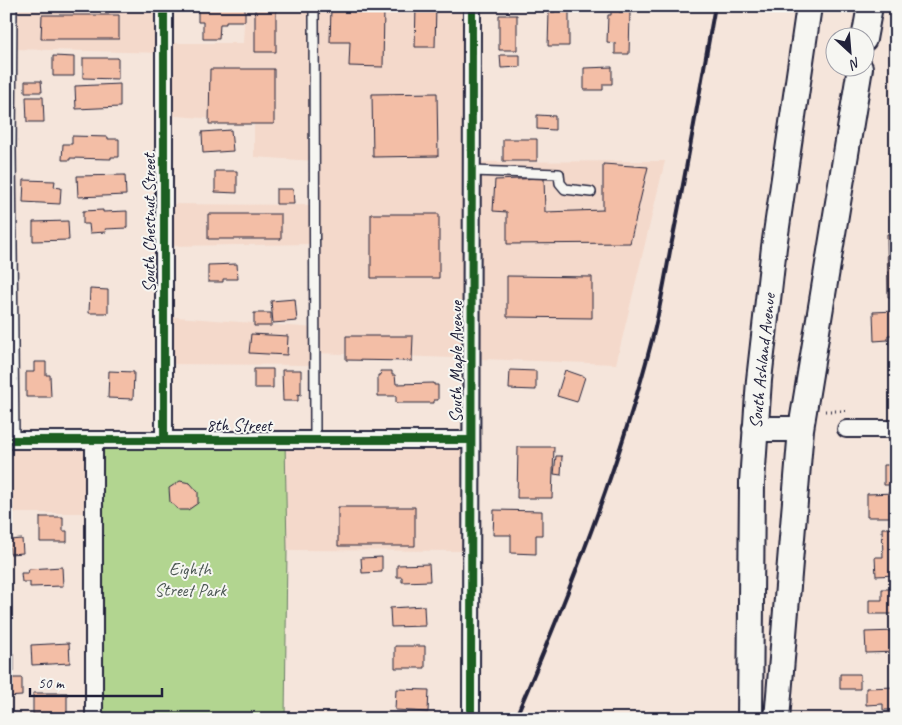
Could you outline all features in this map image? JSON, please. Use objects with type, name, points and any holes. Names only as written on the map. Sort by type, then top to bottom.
[{"type":"main road","points":[[791,6],[800,29],[802,54]]},
{"type":"main road","name":"South Ashland Avenue","points":[[750,719],[752,482],[759,380],[774,247],[809,6]]},
{"type":"main road","points":[[866,28],[870,6]]},
{"type":"main road","points":[[777,719],[801,429],[858,78]]},
{"type":"main road","points":[[755,429],[801,429]]},
{"type":"street","name":"South Chestnut Street","points":[[164,6],[164,440]]},
{"type":"street","name":"South Maple Avenue","points":[[471,719],[472,6]]},
{"type":"street","points":[[846,429],[896,429]]},
{"type":"street","name":"8th Street","points":[[10,440],[471,440]]},
{"type":"street","points":[[94,440],[94,719]]},
{"type":"lane","points":[[10,440],[9,150],[12,6]]},
{"type":"lane","points":[[314,6],[316,440]]},
{"type":"lane","points":[[472,171],[559,174],[560,183],[565,189],[590,192]]},
{"type":"shaded area","points":[[6,6],[164,6],[165,43],[243,43],[245,6],[472,6],[472,162],[665,161],[616,364],[315,353],[315,365],[164,364],[164,316],[315,328],[315,244],[164,246],[164,204],[314,205],[314,161],[254,157],[254,122],[164,115],[164,53],[13,49],[12,77],[6,77]]},
{"type":"shaded area","points":[[6,440],[94,440],[94,513],[6,513]]},
{"type":"shaded area","points":[[285,440],[471,440],[471,551],[287,550]]},
{"type":"green space","name":"Eighth Street Park","points":[[94,440],[285,440],[287,550],[285,719],[94,719]]},
{"type":"building","points":[[198,6],[245,6],[245,21],[226,21],[226,24],[220,24],[219,39],[203,39],[203,22],[198,22]]},
{"type":"building","points":[[255,6],[276,6],[276,52],[255,52]]},
{"type":"building","points":[[416,6],[436,6],[435,47],[415,47]]},
{"type":"building","points":[[555,7],[564,7],[564,11],[569,11],[569,46],[548,46],[549,12],[555,12]]},
{"type":"building","points":[[331,8],[384,9],[383,67],[349,66],[350,42],[330,42]]},
{"type":"building","points":[[611,10],[630,12],[629,54],[615,54],[615,43],[607,42],[608,15],[611,15]]},
{"type":"building","points":[[42,15],[119,15],[119,39],[41,39]]},
{"type":"building","points":[[499,15],[517,15],[517,50],[499,50]]},
{"type":"building","points":[[500,55],[520,55],[520,67],[501,68]]},
{"type":"building","points":[[53,56],[74,57],[74,76],[53,76]]},
{"type":"building","points":[[83,58],[118,58],[118,79],[83,78]]},
{"type":"building","points":[[612,67],[612,84],[603,84],[603,90],[584,90],[584,68]]},
{"type":"building","points":[[210,69],[274,69],[274,124],[209,124]]},
{"type":"building","points":[[25,81],[41,81],[42,92],[25,92]]},
{"type":"building","points":[[120,84],[120,107],[76,109],[75,86]]},
{"type":"building","points":[[437,93],[438,156],[373,157],[372,94]]},
{"type":"building","points":[[26,97],[43,97],[44,122],[27,122]]},
{"type":"building","points":[[537,115],[555,116],[555,130],[537,129]]},
{"type":"building","points":[[231,130],[233,151],[203,153],[202,132]]},
{"type":"building","points":[[72,136],[119,139],[119,157],[111,157],[111,159],[70,158],[70,160],[62,160],[63,144],[72,144]]},
{"type":"building","points":[[503,139],[537,139],[537,161],[503,161]]},
{"type":"building","points":[[603,164],[648,167],[630,243],[507,244],[507,212],[493,211],[495,180],[544,178],[545,212],[603,210]]},
{"type":"building","points":[[215,171],[237,171],[237,193],[215,192]]},
{"type":"building","points":[[125,175],[126,195],[78,197],[77,176]]},
{"type":"building","points":[[24,180],[55,181],[54,187],[61,188],[60,204],[23,202]]},
{"type":"building","points":[[276,189],[293,189],[294,204],[276,204]]},
{"type":"building","points":[[103,210],[103,212],[127,211],[127,228],[105,229],[106,232],[90,233],[89,224],[83,224],[83,211]]},
{"type":"building","points":[[208,214],[281,214],[281,239],[208,239]]},
{"type":"building","points":[[371,214],[439,214],[439,278],[371,278]]},
{"type":"building","points":[[68,221],[69,240],[33,241],[33,222]]},
{"type":"building","points":[[887,234],[896,234],[896,297],[888,297]]},
{"type":"building","points":[[237,264],[238,279],[208,282],[208,265]]},
{"type":"building","points":[[507,276],[592,277],[592,318],[507,317]]},
{"type":"building","points":[[90,289],[108,290],[108,313],[89,313]]},
{"type":"building","points":[[295,299],[297,321],[273,323],[271,301]]},
{"type":"building","points":[[896,311],[896,335],[888,335],[888,340],[874,341],[873,312]]},
{"type":"building","points":[[254,313],[271,313],[271,326],[254,326]]},
{"type":"building","points":[[251,334],[288,336],[287,355],[249,353]]},
{"type":"building","points":[[346,336],[413,336],[412,361],[346,360]]},
{"type":"building","points":[[895,337],[896,389],[894,389]]},
{"type":"building","points":[[34,362],[46,362],[46,375],[50,375],[51,397],[26,397],[26,372],[34,372]]},
{"type":"building","points":[[254,369],[273,369],[273,388],[254,388]]},
{"type":"building","points":[[282,370],[301,370],[301,395],[298,394],[298,401],[283,401]]},
{"type":"building","points":[[510,370],[536,371],[536,390],[509,389]]},
{"type":"building","points":[[565,370],[585,377],[577,402],[557,396]]},
{"type":"building","points":[[109,371],[134,372],[133,399],[108,398]]},
{"type":"building","points":[[380,371],[392,371],[392,375],[395,375],[396,384],[434,383],[434,385],[438,385],[438,400],[434,400],[434,403],[396,403],[396,396],[378,396],[378,375],[381,375]]},
{"type":"building","points":[[518,447],[554,447],[552,498],[517,498]]},
{"type":"building","points":[[556,456],[562,456],[561,475],[554,474]]},
{"type":"building","points":[[884,465],[896,465],[896,485],[884,485]]},
{"type":"building","points":[[180,481],[190,483],[198,492],[198,503],[188,510],[179,510],[170,502],[169,488]]},
{"type":"building","points":[[896,493],[896,517],[867,517],[867,494]]},
{"type":"building","points":[[338,507],[415,507],[415,546],[338,546]]},
{"type":"building","points":[[494,510],[542,511],[542,535],[536,535],[536,554],[511,553],[511,535],[493,535]]},
{"type":"building","points":[[40,517],[63,517],[63,531],[67,531],[67,542],[40,542]]},
{"type":"building","points":[[882,528],[896,528],[896,575],[876,576],[875,557],[883,557]]},
{"type":"building","points":[[22,539],[23,553],[10,554],[9,540]]},
{"type":"building","points":[[382,557],[382,572],[362,573],[361,558]]},
{"type":"building","points":[[429,564],[430,581],[402,582],[402,577],[397,577],[397,565]]},
{"type":"building","points":[[62,567],[63,586],[30,587],[30,582],[22,582],[21,573],[28,573],[29,569]]},
{"type":"building","points":[[882,589],[896,589],[896,614],[869,614],[869,600],[882,600]]},
{"type":"building","points":[[424,606],[425,626],[391,627],[390,608]]},
{"type":"building","points":[[896,631],[896,652],[866,653],[865,632]]},
{"type":"building","points":[[69,643],[70,663],[32,665],[31,645]]},
{"type":"building","points":[[395,646],[425,646],[425,668],[395,668]]},
{"type":"building","points":[[6,654],[14,654],[14,672],[6,672]]},
{"type":"building","points":[[840,674],[860,674],[860,689],[840,689]]},
{"type":"building","points":[[6,678],[22,678],[22,696],[6,697]]},
{"type":"building","points":[[896,687],[896,710],[883,710],[883,704],[866,705],[866,688]]},
{"type":"building","points":[[396,689],[429,690],[428,712],[395,710]]},
{"type":"building","points":[[33,693],[67,693],[67,713],[33,714]]},
{"type":"railway","points":[[515,719],[555,625],[592,530],[640,385],[660,304],[715,6]]},
{"type":"cycle path","points":[[164,6],[164,440]]},
{"type":"cycle path","points":[[471,719],[472,6]]},
{"type":"cycle path","points":[[6,440],[471,440]]}]
